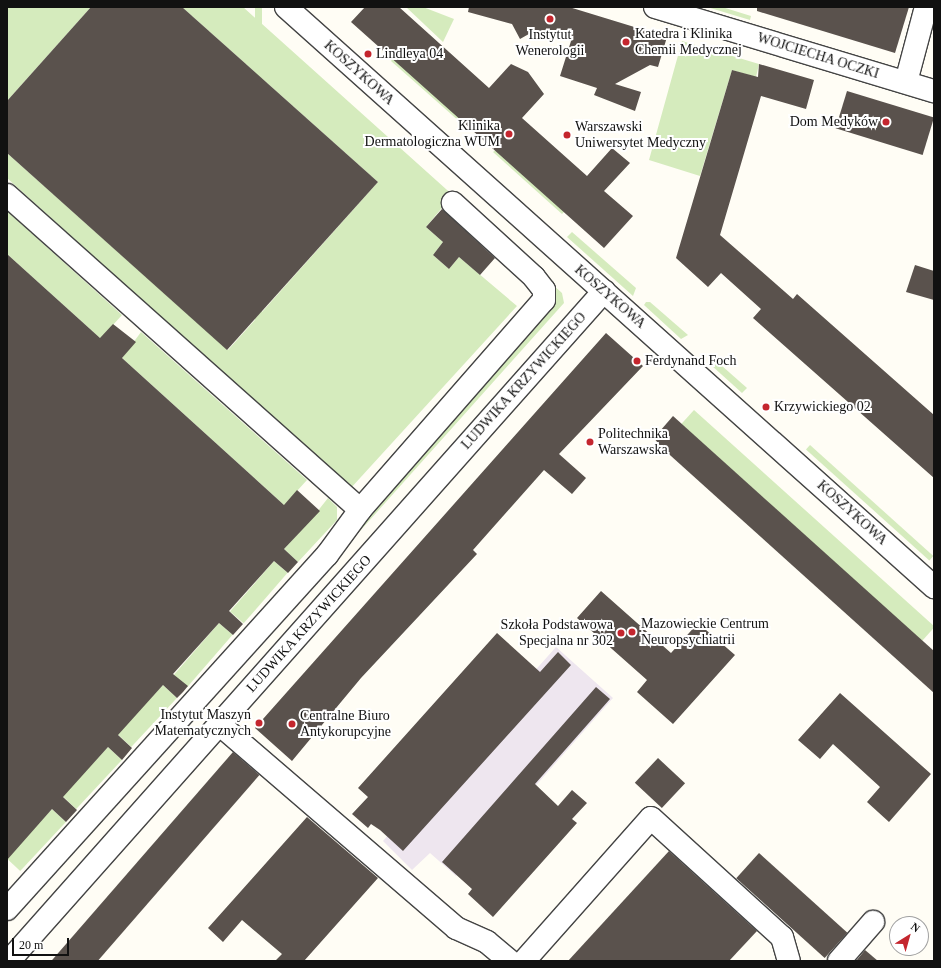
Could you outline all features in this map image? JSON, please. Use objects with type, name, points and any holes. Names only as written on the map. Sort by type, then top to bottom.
[{"type":"street","name":"KOSZYKOWA","points":[[286,7],[934,587]]},
{"type":"street","name":"WOJCIECHA OCZKI","points":[[655,7],[934,91]]},
{"type":"street","points":[[906,82],[926,7]]},
{"type":"street","points":[[7,195],[360,510]]},
{"type":"street","points":[[7,909],[327,555],[360,510],[544,300],[544,290],[534,277],[452,203]]},
{"type":"street","name":"LUDWIKA KRZYWICKIEGO","points":[[12,959],[604,291]]},
{"type":"street","points":[[219,724],[456,928],[487,942],[521,961],[651,818],[782,937],[789,961]]},
{"type":"street","points":[[840,961],[873,922]]},
{"type":"shaded area","points":[[556,647],[613,698],[456,876],[430,853],[412,870],[383,841]]},
{"type":"green space","points":[[7,7],[91,7],[7,101]]},
{"type":"green space","points":[[182,7],[243,7],[562,293],[564,303],[343,550],[381,495],[549,305],[451,197],[426,227],[443,242],[433,255],[449,269],[459,257],[517,306],[350,489],[7,178],[7,153],[228,350],[378,182]]},
{"type":"green space","points":[[255,7],[262,7],[262,426],[255,426]]},
{"type":"green space","points":[[406,7],[423,7],[454,19],[443,42]]},
{"type":"green space","points":[[707,7],[722,7],[751,16],[750,20]]},
{"type":"green space","points":[[682,41],[759,64],[756,77],[732,70],[700,176],[649,160]]},
{"type":"green space","points":[[394,57],[463,119],[460,122],[391,61]]},
{"type":"green space","points":[[497,149],[565,211],[562,214],[493,152]]},
{"type":"green space","points":[[7,211],[122,315],[103,336],[111,348],[7,254]]},
{"type":"green space","points":[[572,232],[636,288],[633,296],[567,237]]},
{"type":"green space","points":[[646,302],[650,302],[688,335],[681,339],[644,305]]},
{"type":"green space","points":[[141,332],[307,480],[287,502],[309,522],[328,498],[337,507],[337,520],[298,562],[284,549],[306,525],[122,358]]},
{"type":"green space","points":[[713,358],[747,388],[742,393],[711,365]]},
{"type":"green space","points":[[694,410],[934,626],[922,641],[681,424]]},
{"type":"green space","points":[[810,445],[933,556],[929,561],[806,449]]},
{"type":"green space","points":[[274,561],[288,573],[244,623],[230,612]]},
{"type":"green space","points":[[219,623],[233,635],[187,687],[174,675]]},
{"type":"green space","points":[[163,685],[177,698],[131,747],[117,734]]},
{"type":"green space","points":[[108,747],[122,760],[76,809],[62,796]]},
{"type":"green space","points":[[52,809],[66,822],[20,871],[7,857]]},
{"type":"building","points":[[91,7],[182,7],[378,182],[227,350],[7,153],[7,101]]},
{"type":"building","name":"Klinika Dermatologiczna WUM","points":[[365,7],[399,7],[489,88],[511,64],[528,72],[544,94],[522,118],[587,176],[612,148],[630,163],[604,191],[633,216],[604,248],[351,22]]},
{"type":"building","points":[[469,7],[569,7],[667,37],[658,67],[650,65],[615,84],[641,92],[635,111],[594,95],[597,88],[560,76],[571,41],[536,30],[520,39],[512,24],[468,12]]},
{"type":"building","points":[[757,7],[909,7],[895,53],[757,11]]},
{"type":"building","points":[[759,64],[814,80],[806,109],[761,96],[720,235],[793,299],[797,294],[934,415],[934,478],[753,318],[761,309],[721,273],[708,287],[676,258],[732,70],[758,77]]},
{"type":"building","name":"Dom Medyków","points":[[847,91],[934,118],[923,155],[836,128]]},
{"type":"building","points":[[442,209],[495,258],[480,275],[459,257],[449,269],[433,255],[443,242],[426,227]]},
{"type":"building","points":[[7,254],[100,338],[113,324],[136,342],[122,358],[284,505],[297,490],[320,511],[284,549],[298,562],[288,573],[274,561],[229,611],[243,624],[233,635],[219,623],[173,674],[188,686],[183,692],[177,698],[163,685],[118,735],[132,748],[122,760],[108,747],[63,797],[77,810],[66,822],[52,809],[7,860]]},
{"type":"building","points":[[915,265],[934,271],[934,300],[906,292]]},
{"type":"building","points":[[606,333],[643,366],[559,454],[586,478],[572,494],[544,470],[473,550],[477,554],[361,678],[292,761],[255,728]]},
{"type":"building","points":[[673,416],[934,651],[934,693],[661,447],[654,438]]},
{"type":"building","points":[[601,591],[671,653],[698,623],[735,655],[673,724],[637,692],[647,680],[577,618]]},
{"type":"building","points":[[497,633],[540,672],[558,652],[571,665],[403,851],[380,830],[371,824],[368,828],[352,814],[368,797],[358,788]]},
{"type":"building","points":[[596,687],[610,699],[535,784],[558,806],[572,790],[587,803],[572,819],[577,823],[493,917],[468,894],[472,889],[442,862]]},
{"type":"building","points":[[840,693],[931,774],[889,822],[867,802],[880,787],[833,744],[820,759],[798,740]]},
{"type":"building","points":[[233,752],[259,775],[98,961],[51,961]]},
{"type":"building","points":[[658,758],[685,783],[662,808],[635,783]]},
{"type":"building","points":[[307,817],[378,878],[304,961],[275,961],[282,954],[242,920],[223,942],[208,928]]},
{"type":"building","points":[[669,851],[757,931],[729,961],[568,961]]},
{"type":"building","points":[[759,853],[847,933],[825,958],[736,878]]},
{"type":"building","points":[[865,950],[878,961],[856,961]]},
{"type":"place","name":"Instytut Wenerologii","points":[[550,19]]},
{"type":"place","name":"Katedra i Klinika Chemii Medycznej","points":[[626,42]]},
{"type":"place","name":"Lindleya 04","points":[[368,54]]},
{"type":"place","name":"Dom Medyków","points":[[886,122]]},
{"type":"place","name":"Klinika Dermatologiczna WUM","points":[[509,134]]},
{"type":"place","name":"Warszawski Uniwersytet Medyczny","points":[[567,135]]},
{"type":"place","name":"Ferdynand Foch","points":[[637,361]]},
{"type":"place","name":"Krzywickiego 02","points":[[766,407]]},
{"type":"place","name":"Politechnika Warszawska","points":[[590,442]]},
{"type":"place","name":"Mazowieckie Centrum Neuropsychiatrii","points":[[632,632]]},
{"type":"place","name":"Szkoła Podstawowa Specjalna nr 302","points":[[621,633]]},
{"type":"place","name":"Instytut Maszyn Matematycznych","points":[[259,723]]},
{"type":"place","name":"Centralne Biuro Antykorupcyjne","points":[[292,724]]}]
